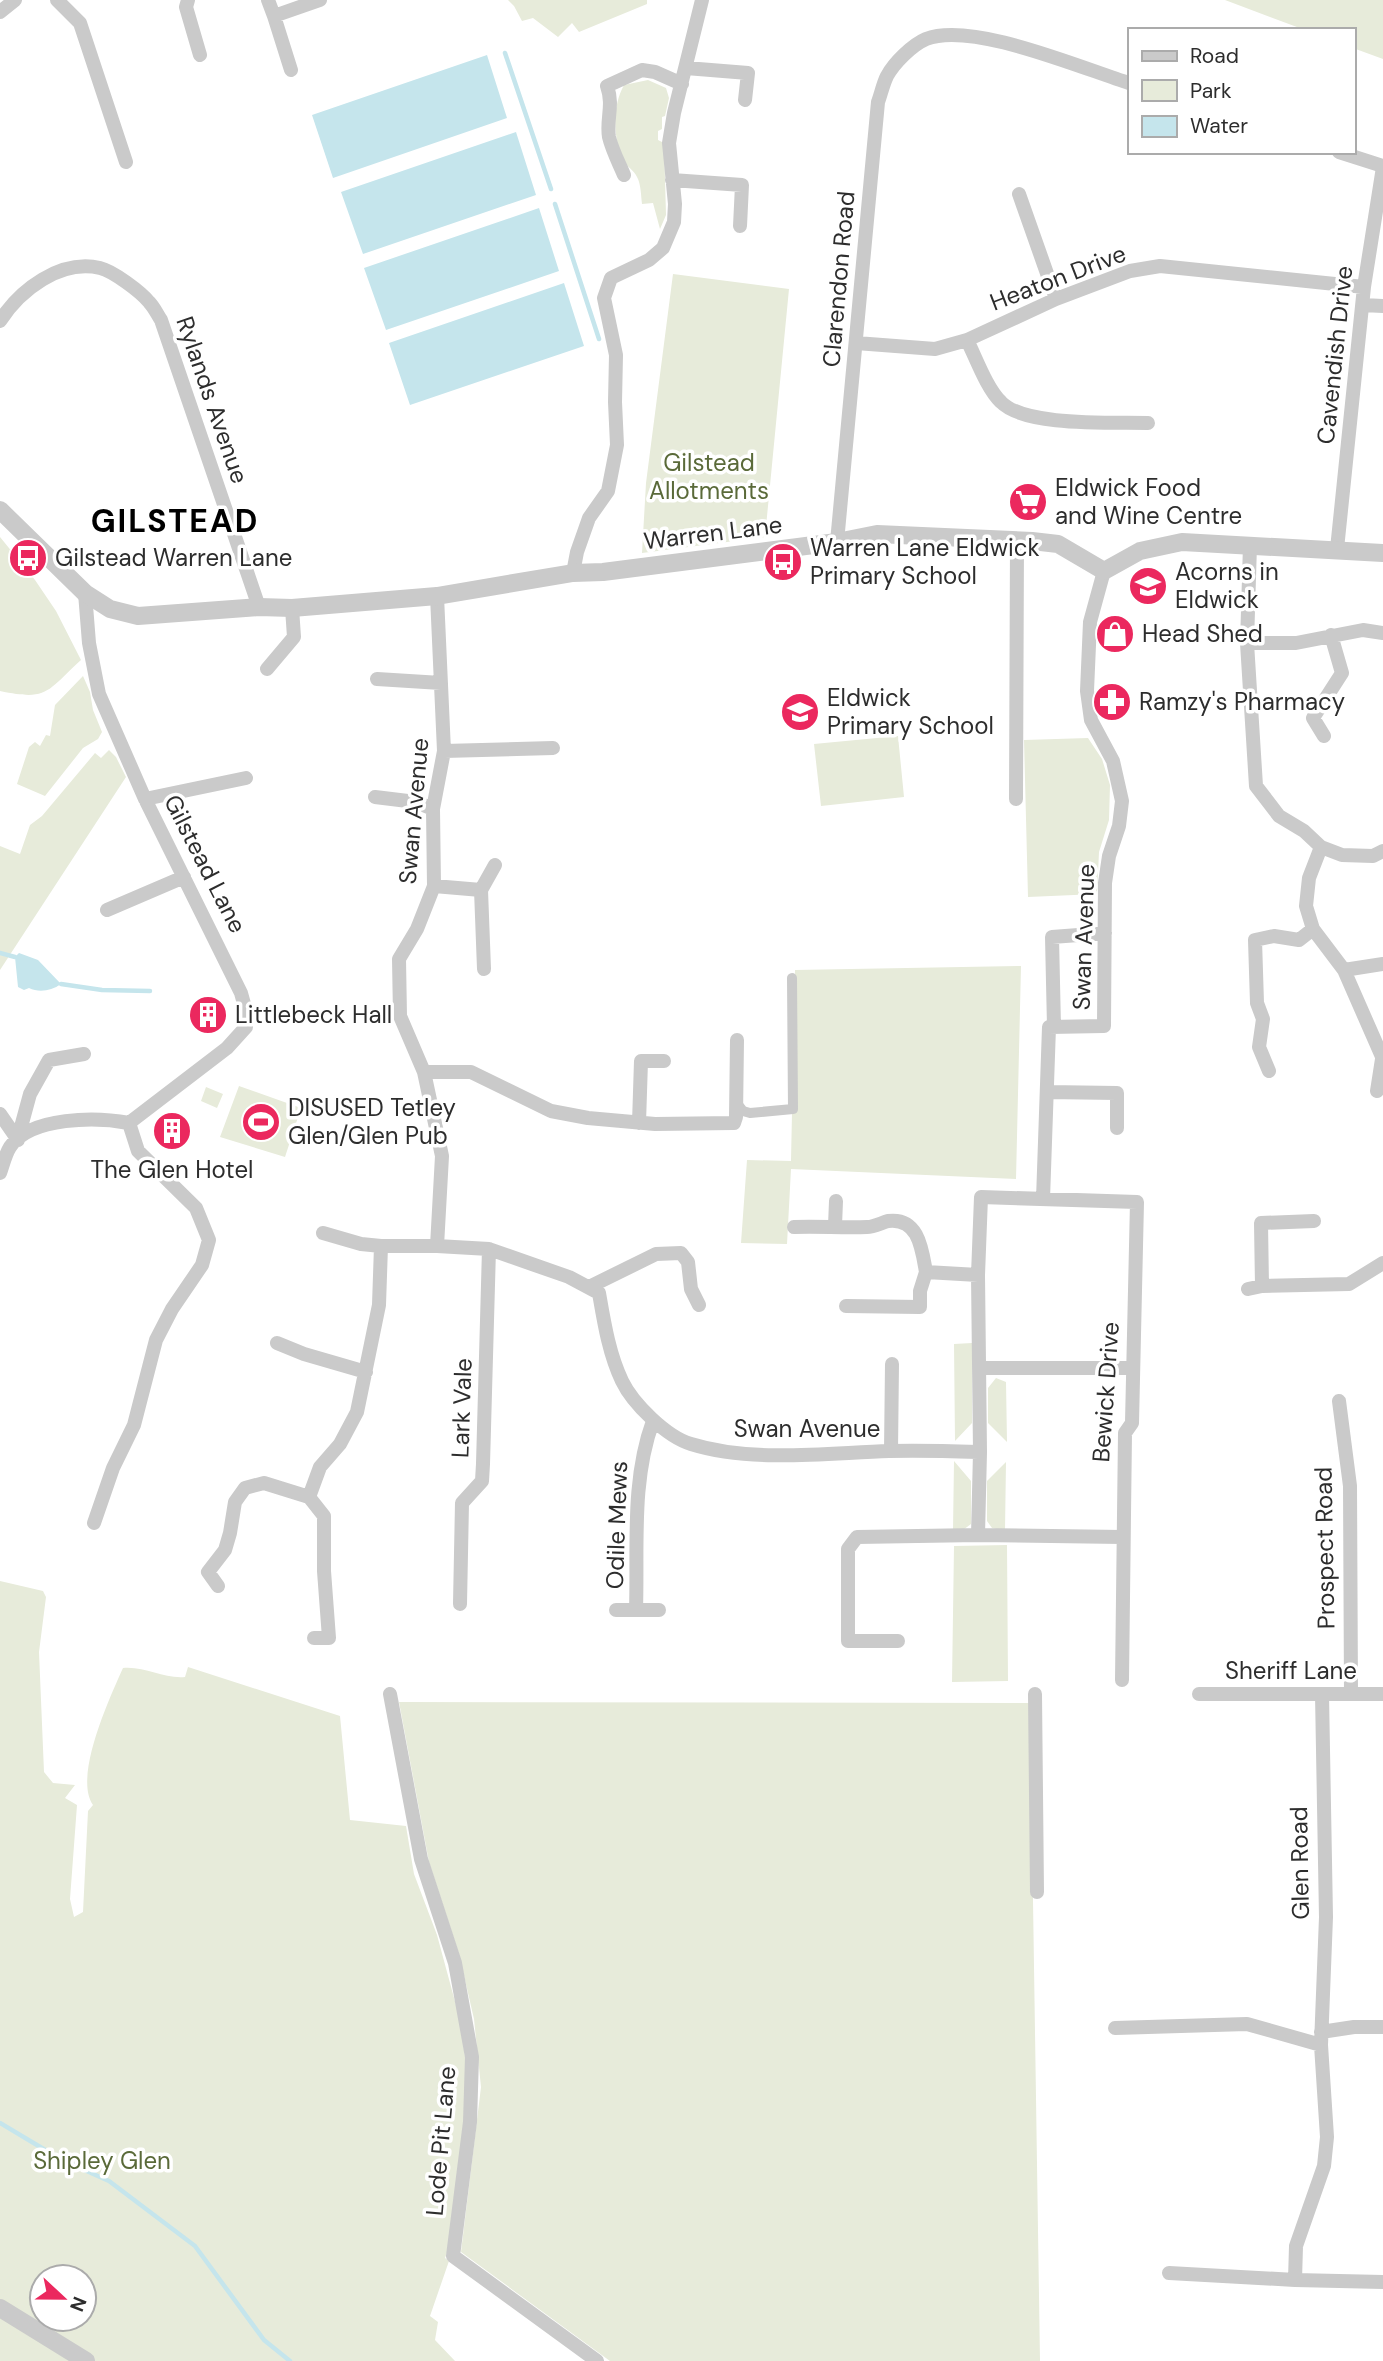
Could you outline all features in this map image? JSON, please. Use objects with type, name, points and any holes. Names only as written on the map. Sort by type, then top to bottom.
[{"type":"street","points":[[0,12],[15,0]]},
{"type":"street","points":[[57,0],[80,23],[126,162]]},
{"type":"street","points":[[188,0],[186,7],[200,55]]},
{"type":"street","points":[[268,0],[291,70]]},
{"type":"street","points":[[274,16],[320,0]]},
{"type":"street","points":[[573,573],[589,518],[608,491],[617,445],[616,355],[604,298],[611,278],[649,260],[663,248],[674,222],[675,204],[669,143],[702,0]]},
{"type":"street","name":"Clarendon Road","points":[[837,542],[878,102],[887,76],[904,57],[927,39],[960,33],[992,38],[1128,83]]},
{"type":"street","points":[[686,68],[748,73],[745,100]]},
{"type":"street","points":[[624,175],[609,137],[612,101],[607,86],[642,70],[655,72],[682,84]]},
{"type":"street","points":[[1345,154],[1383,167]]},
{"type":"street","name":"Cavendish Drive","points":[[1337,549],[1364,287],[1383,167]]},
{"type":"street","points":[[672,180],[742,185],[740,226]]},
{"type":"street","points":[[1019,194],[1056,299]]},
{"type":"street","name":"Heaton Drive","points":[[856,343],[935,349],[967,341],[1056,299],[1130,271],[1160,266],[1364,287]]},
{"type":"street","name":"Rylands Avenue","points":[[0,321],[35,283],[71,267],[101,268],[149,301],[161,320],[259,607]]},
{"type":"street","points":[[1363,305],[1383,306]]},
{"type":"street","points":[[967,341],[998,399],[1008,410],[1034,419],[1148,423]]},
{"type":"street","points":[[0,510],[85,593]]},
{"type":"street","name":"Warren Lane","points":[[85,593],[110,609],[138,616],[259,607],[292,608],[437,596],[573,573],[603,572],[837,542],[877,534],[1058,544],[1104,570]]},
{"type":"street","points":[[1016,799],[1017,540]]},
{"type":"street","points":[[1104,570],[1140,551],[1182,542],[1383,553]]},
{"type":"street","points":[[1250,545],[1247,643],[1256,786],[1279,816],[1304,831],[1321,847],[1342,855],[1373,856],[1383,850]]},
{"type":"street","name":"Swan Avenue","points":[[1043,1199],[1048,1027],[1104,1026],[1105,883],[1109,856],[1119,826],[1122,794],[1113,761],[1091,720],[1087,691],[1090,622],[1104,570]]},
{"type":"street","name":"Gilstead Lane","points":[[85,593],[89,643],[99,694],[145,799],[241,993],[247,1011],[246,1027],[227,1048],[130,1123]]},
{"type":"street","name":"Swan Avenue","points":[[437,596],[444,751],[433,809],[434,886],[417,929],[399,959],[400,1016],[424,1072],[442,1156],[437,1246]]},
{"type":"street","points":[[268,669],[294,637],[292,608]]},
{"type":"street","points":[[1247,643],[1296,643],[1363,630],[1383,633]]},
{"type":"street","points":[[1324,736],[1313,718],[1342,673],[1331,635]]},
{"type":"street","points":[[377,678],[441,683]]},
{"type":"street","points":[[444,751],[553,748]]},
{"type":"street","points":[[145,799],[246,778]]},
{"type":"street","points":[[375,797],[416,802],[433,809]]},
{"type":"street","points":[[1321,847],[1309,878],[1306,906],[1312,929],[1344,970],[1383,1059],[1377,1091]]},
{"type":"street","points":[[484,969],[481,890],[495,865]]},
{"type":"street","points":[[107,910],[184,877]]},
{"type":"street","points":[[434,886],[481,890]]},
{"type":"street","points":[[1269,1072],[1259,1047],[1263,1019],[1256,1003],[1255,940],[1274,936],[1299,940],[1312,929]]},
{"type":"street","points":[[1054,1027],[1052,937],[1105,933]]},
{"type":"street","points":[[1344,970],[1383,964]]},
{"type":"street","points":[[736,1102],[743,1111],[750,1113],[793,1109],[792,978]]},
{"type":"street","points":[[424,1072],[471,1072],[551,1111],[588,1118],[639,1123],[734,1123],[737,1040]]},
{"type":"street","points":[[23,1135],[30,1094],[49,1060],[84,1054]]},
{"type":"street","points":[[639,1123],[640,1061],[664,1061]]},
{"type":"street","points":[[1047,1092],[1117,1093],[1117,1128]]},
{"type":"street","points":[[0,1114],[23,1135]]},
{"type":"street","points":[[0,1173],[10,1147],[23,1135],[63,1121],[111,1119],[130,1123],[138,1151],[196,1209],[209,1240],[202,1265],[172,1309],[156,1340],[134,1425],[113,1468],[94,1523]]},
{"type":"street","points":[[978,1535],[981,1368],[978,1275],[981,1197],[1043,1199]]},
{"type":"street","name":"Bewick Drive","points":[[1043,1199],[1137,1202],[1132,1423],[1125,1433],[1122,1680]]},
{"type":"street","points":[[835,1226],[836,1201]]},
{"type":"street","points":[[794,1227],[870,1227],[889,1221],[901,1222],[912,1228],[919,1238],[926,1272],[920,1291],[920,1307],[846,1306]]},
{"type":"street","points":[[1314,1221],[1261,1223],[1255,1288],[1349,1284],[1383,1263]]},
{"type":"street","points":[[323,1233],[361,1244],[381,1246],[489,1248],[589,1287],[656,1254],[681,1253],[688,1262],[691,1289],[699,1305]]},
{"type":"street","points":[[309,1497],[320,1467],[340,1444],[357,1412],[379,1305],[381,1246]]},
{"type":"street","name":"Lark Vale","points":[[460,1604],[462,1503],[482,1481],[484,1464],[489,1248]]},
{"type":"street","points":[[926,1272],[978,1275]]},
{"type":"street","name":"Swan Avenue","points":[[589,1287],[599,1293],[606,1334],[622,1382],[653,1421],[688,1444],[727,1453],[823,1455],[891,1451],[979,1451]]},
{"type":"street","points":[[276,1343],[366,1372]]},
{"type":"street","points":[[891,1451],[892,1364]]},
{"type":"street","points":[[981,1368],[1132,1368]]},
{"type":"street","name":"Prospect Road","points":[[1339,1401],[1350,1486],[1351,1694]]},
{"type":"street","name":"Odile Mews","points":[[653,1421],[643,1447],[639,1475],[636,1610],[659,1610]]},
{"type":"street","points":[[218,1586],[202,1575],[225,1550],[235,1502],[245,1488],[264,1483],[309,1497],[324,1516],[324,1571],[329,1638],[314,1638]]},
{"type":"street","points":[[898,1641],[848,1641],[848,1549],[857,1537],[1122,1537]]},
{"type":"street","points":[[616,1610],[636,1610]]},
{"type":"street","name":"Lode Pit Lane","points":[[390,1694],[421,1859],[455,1963],[472,2057],[470,2122],[453,2256],[597,2361]]},
{"type":"street","points":[[1035,1694],[1037,1892]]},
{"type":"street","name":"Glen Road","points":[[1295,2280],[1296,2246],[1324,2166],[1326,2137],[1321,2038],[1326,1917],[1322,1694]]},
{"type":"street","name":"Sheriff Lane","points":[[1199,1695],[1383,1694]]},
{"type":"street","points":[[1115,2028],[1247,2024],[1321,2038],[1354,2027],[1383,2027]]},
{"type":"street","points":[[1169,2273],[1383,2282]]},
{"type":"street","points":[[0,2308],[86,2361]]},
{"type":"green space","points":[[508,0],[647,0],[647,4],[579,32],[572,23],[558,37],[533,18],[522,21]]},
{"type":"green space","points":[[1225,0],[1383,0],[1383,59],[1355,49],[1355,28],[1300,28]]},
{"type":"green space","points":[[648,80],[666,88],[669,98],[665,116],[662,117],[662,129],[658,131],[658,140],[664,143],[666,215],[660,229],[653,203],[642,204],[638,180],[623,160],[616,132],[617,103],[624,85]]},
{"type":"green space","name":"Gilstead Allotments","points":[[673,274],[789,289],[765,537],[642,553],[646,483]]},
{"type":"green space","points":[[0,537],[56,611],[81,660],[53,687],[37,694],[0,691]]},
{"type":"green space","points":[[83,676],[102,732],[98,739],[83,748],[45,796],[17,784],[29,747],[35,742],[40,746],[46,735],[50,736],[55,705]]},
{"type":"green space","points":[[898,736],[904,797],[821,806],[814,744]]},
{"type":"green space","points":[[1088,738],[1102,759],[1110,785],[1109,820],[1099,852],[1097,894],[1028,897],[1024,740]]},
{"type":"green space","points":[[109,750],[116,757],[126,777],[0,970],[0,846],[20,854],[30,825],[42,816],[95,753],[101,758]]},
{"type":"green space","points":[[1021,966],[1016,1179],[791,1169],[787,1244],[741,1243],[747,1160],[791,1161],[795,970]]},
{"type":"green space","name":"DISUSED Tetley Glen/Glen Pub","points":[[239,1086],[301,1108],[285,1157],[220,1137]]},
{"type":"green space","points":[[206,1087],[223,1094],[217,1108],[201,1101]]},
{"type":"green space","points":[[972,1343],[972,1423],[955,1441],[954,1344]]},
{"type":"green space","points":[[996,1378],[1006,1382],[1007,1442],[988,1423],[988,1388]]},
{"type":"green space","points":[[954,1461],[971,1481],[971,1524],[963,1530],[953,1531]]},
{"type":"green space","points":[[1006,1462],[1005,1531],[992,1528],[987,1521],[987,1481]]},
{"type":"green space","points":[[1007,1545],[1008,1681],[952,1682],[954,1546]]},
{"type":"green space","name":"Shipley Glen","points":[[0,1581],[43,1591],[46,1597],[39,1652],[44,1772],[53,1783],[75,1785],[65,1798],[77,1805],[70,1899],[74,1917],[83,1912],[88,1811],[93,1805],[88,1792],[87,1776],[90,1757],[123,1668],[185,1677],[188,1667],[340,1716],[350,1820],[406,1826],[414,1874],[437,1935],[460,2020],[466,2064],[466,2108],[449,2247],[445,2258],[449,2261],[430,2316],[438,2322],[435,2340],[455,2361],[94,2361],[49,2333],[98,2333],[98,2263],[28,2263],[28,2320],[0,2303]]},
{"type":"green space","points":[[399,1702],[1030,1703],[1040,2361],[610,2361],[461,2252],[481,2087],[474,2019],[459,1954],[429,1862]]},
{"type":"green space","points":[[0,2317],[74,2361],[0,2361]]},
{"type":"water","points":[[487,55],[507,118],[333,178],[312,115]]},
{"type":"water","points":[[516,132],[536,195],[363,254],[341,192]]},
{"type":"water","points":[[539,208],[559,271],[386,330],[364,268]]},
{"type":"water","points":[[564,283],[584,346],[410,405],[389,343]]},
{"type":"water","points":[[19,953],[38,960],[61,984],[45,990],[24,990],[18,987],[15,957]]},
{"type":"waterway","points":[[505,53],[551,189]]},
{"type":"waterway","points":[[555,204],[599,339]]},
{"type":"waterway","points":[[0,953],[15,957]]},
{"type":"waterway","points":[[61,984],[102,990],[150,991]]},
{"type":"waterway","points":[[0,2123],[62,2160],[109,2181],[195,2246],[264,2340],[290,2361]]},
{"type":"place","name":"Eldwick Food and Wine Centre","points":[[1028,502]]},
{"type":"place","name":"Gilstead Warren Lane","points":[[28,558]]},
{"type":"place","name":"Warren Lane Eldwick Primary School","points":[[783,562]]},
{"type":"place","name":"Acorns in Eldwick","points":[[1148,586]]},
{"type":"place","name":"Head Shed","points":[[1115,634]]},
{"type":"place","name":"Ramzy's Pharmacy","points":[[1112,702]]},
{"type":"place","name":"Eldwick Primary School","points":[[800,712]]},
{"type":"place","name":"Littlebeck Hall","points":[[208,1015]]},
{"type":"place","name":"DISUSED Tetley Glen/Glen Pub","points":[[261,1122]]},
{"type":"place","name":"The Glen Hotel","points":[[172,1131]]},
{"type":"district","name":"GILSTEAD","points":[[175,521]]}]
